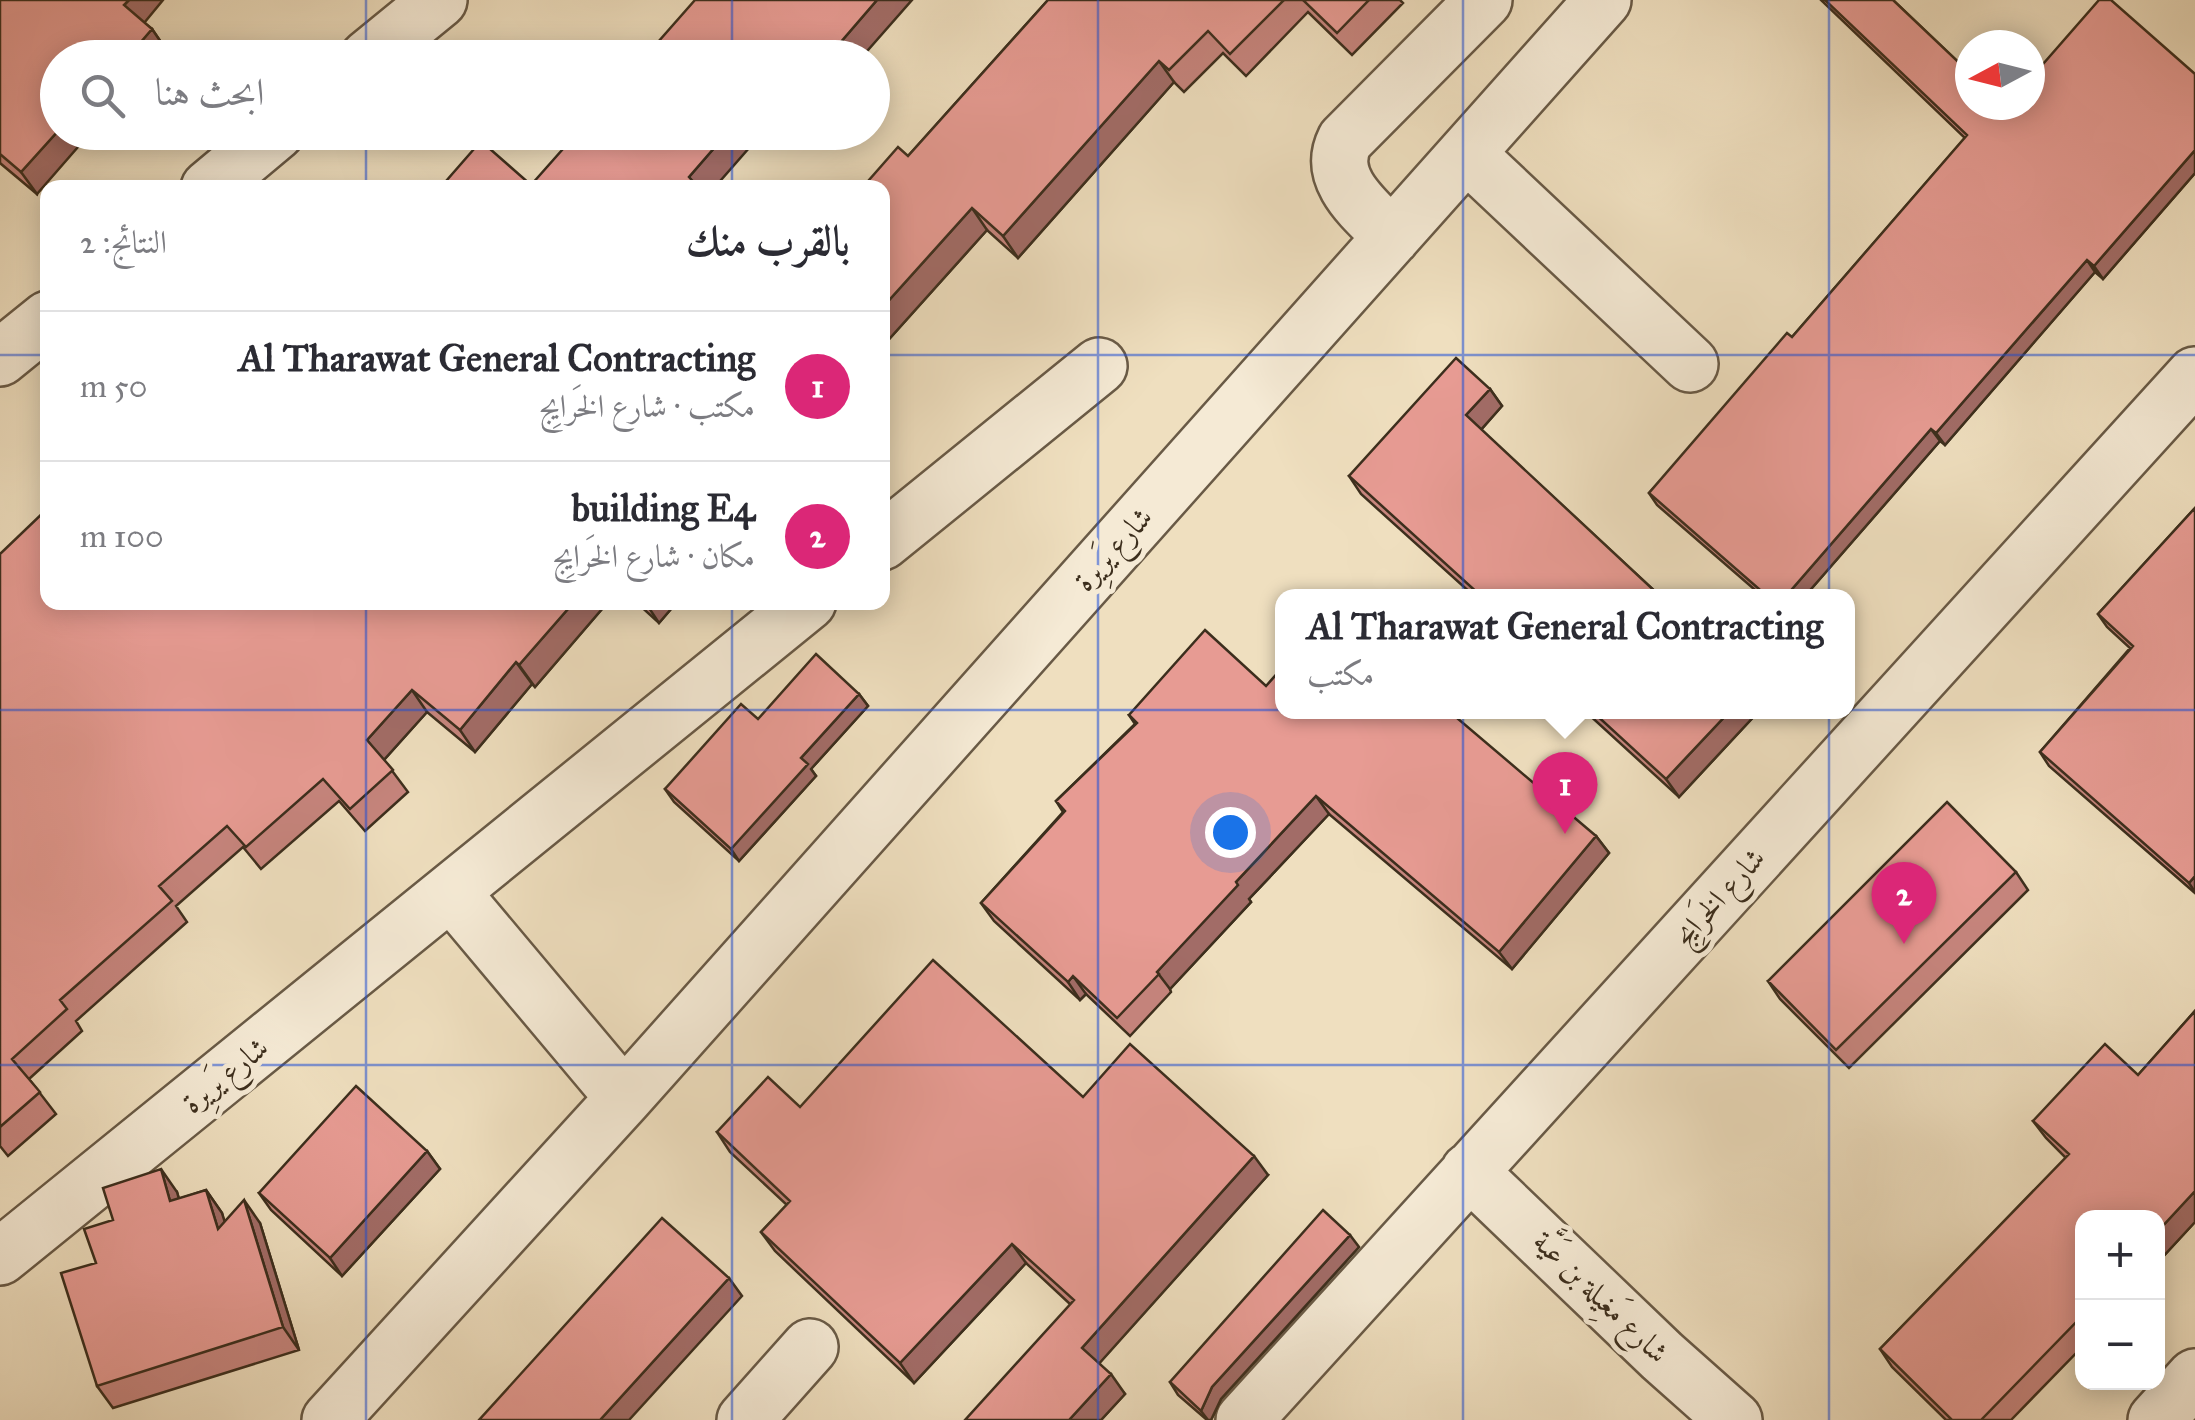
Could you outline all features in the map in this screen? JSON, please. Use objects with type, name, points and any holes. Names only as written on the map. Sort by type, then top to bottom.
[{"type":"street","points":[[390,40],[439,0]]},
{"type":"street","points":[[1392,237],[1350,192],[1342,178],[1340,150],[1345,140],[1484,0]]},
{"type":"street","name":"شارع يَريِرة","points":[[356,1411],[624,1098],[1603,0]]},
{"type":"street","points":[[219,180],[254,150]]},
{"type":"street","points":[[1467,154],[1690,364]]},
{"type":"street","points":[[0,358],[40,326]]},
{"type":"street","points":[[890,536],[1099,366]]},
{"type":"street","name":"شارع الخَرايِج","points":[[1244,1420],[2195,375]]},
{"type":"street","name":"شارع يَريِرة","points":[[0,1257],[798,610]]},
{"type":"street","points":[[451,892],[624,1098]]},
{"type":"street","name":"شارع مَغِيلة بن عَيَّة","points":[[1469,1171],[1734,1420]]},
{"type":"street","points":[[745,1420],[810,1348]]},
{"type":"street","points":[[2156,1420],[2195,1377]]},
{"type":"building","points":[[0,0],[129,0],[124,5],[152,29],[143,40],[40,40],[41,150],[21,172],[0,154]]},
{"type":"building","points":[[695,0],[877,0],[843,40],[660,40]]},
{"type":"building","points":[[1048,0],[1284,0],[1230,54],[1208,31],[1169,70],[1159,61],[1003,236],[972,208],[890,299],[890,180],[869,180],[898,147],[908,156]]},
{"type":"building","points":[[1303,0],[1369,0],[1337,33]]},
{"type":"building","points":[[1825,0],[1893,0],[1955,59],[1955,120],[2045,120],[2045,62],[2099,0],[2111,0],[2195,74],[2195,150],[2094,266],[2087,260],[1936,433],[1931,429],[1792,589],[1759,589],[1649,493],[1787,333],[1792,337],[1967,135]]},
{"type":"building","points":[[473,150],[491,150],[525,180],[447,180]]},
{"type":"building","points":[[562,150],[712,150],[689,177],[692,180],[535,180]]},
{"type":"building","points":[[1456,358],[1490,389],[1466,415],[1652,589],[1473,589],[1349,476]]},
{"type":"building","points":[[2195,508],[2195,876],[2189,883],[2040,752],[2133,646],[2098,614]]},
{"type":"building","points":[[40,516],[40,610],[567,610],[519,665],[516,662],[460,730],[412,690],[367,740],[393,770],[350,809],[323,779],[246,847],[227,826],[159,886],[172,901],[60,1000],[67,1009],[12,1059],[40,1092],[0,1127],[0,554]]},
{"type":"building","points":[[1205,630],[1266,686],[1275,676],[1275,719],[1458,719],[1596,836],[1499,952],[1316,796],[1117,1018],[1073,976],[1068,982],[981,903],[1065,811],[1056,801],[1137,723],[1129,715]]},
{"type":"building","points":[[816,654],[859,694],[801,758],[808,764],[731,849],[665,789],[741,704],[758,719]]},
{"type":"building","points":[[1601,719],[1722,719],[1666,779]]},
{"type":"building","points":[[1947,802],[2016,872],[1836,1050],[1768,981]]},
{"type":"building","points":[[933,960],[1083,1097],[1130,1044],[1254,1156],[1082,1348],[1111,1374],[1069,1420],[965,1420],[1074,1300],[1012,1244],[900,1363],[761,1232],[790,1201],[717,1132],[768,1077],[800,1107]]},
{"type":"building","points":[[2195,1011],[2195,1191],[2165,1223],[2165,1210],[2075,1210],[2075,1323],[1981,1420],[1952,1420],[1880,1349],[2069,1154],[2033,1121],[2105,1044],[2138,1075]]},
{"type":"building","points":[[356,1086],[427,1151],[330,1258],[259,1193]]},
{"type":"building","points":[[161,1169],[170,1201],[206,1190],[218,1229],[244,1200],[283,1327],[97,1386],[61,1273],[96,1263],[84,1229],[113,1220],[103,1188]]},
{"type":"building","points":[[1323,1210],[1350,1235],[1212,1387],[1201,1411],[1170,1382]]},
{"type":"building","points":[[662,1218],[729,1278],[600,1420],[479,1420]]},
{"type":"place","name":"Al Tharawat General Contracting","points":[[1565,834]]},
{"type":"place","name":"building E4","points":[[1904,944]]}]
